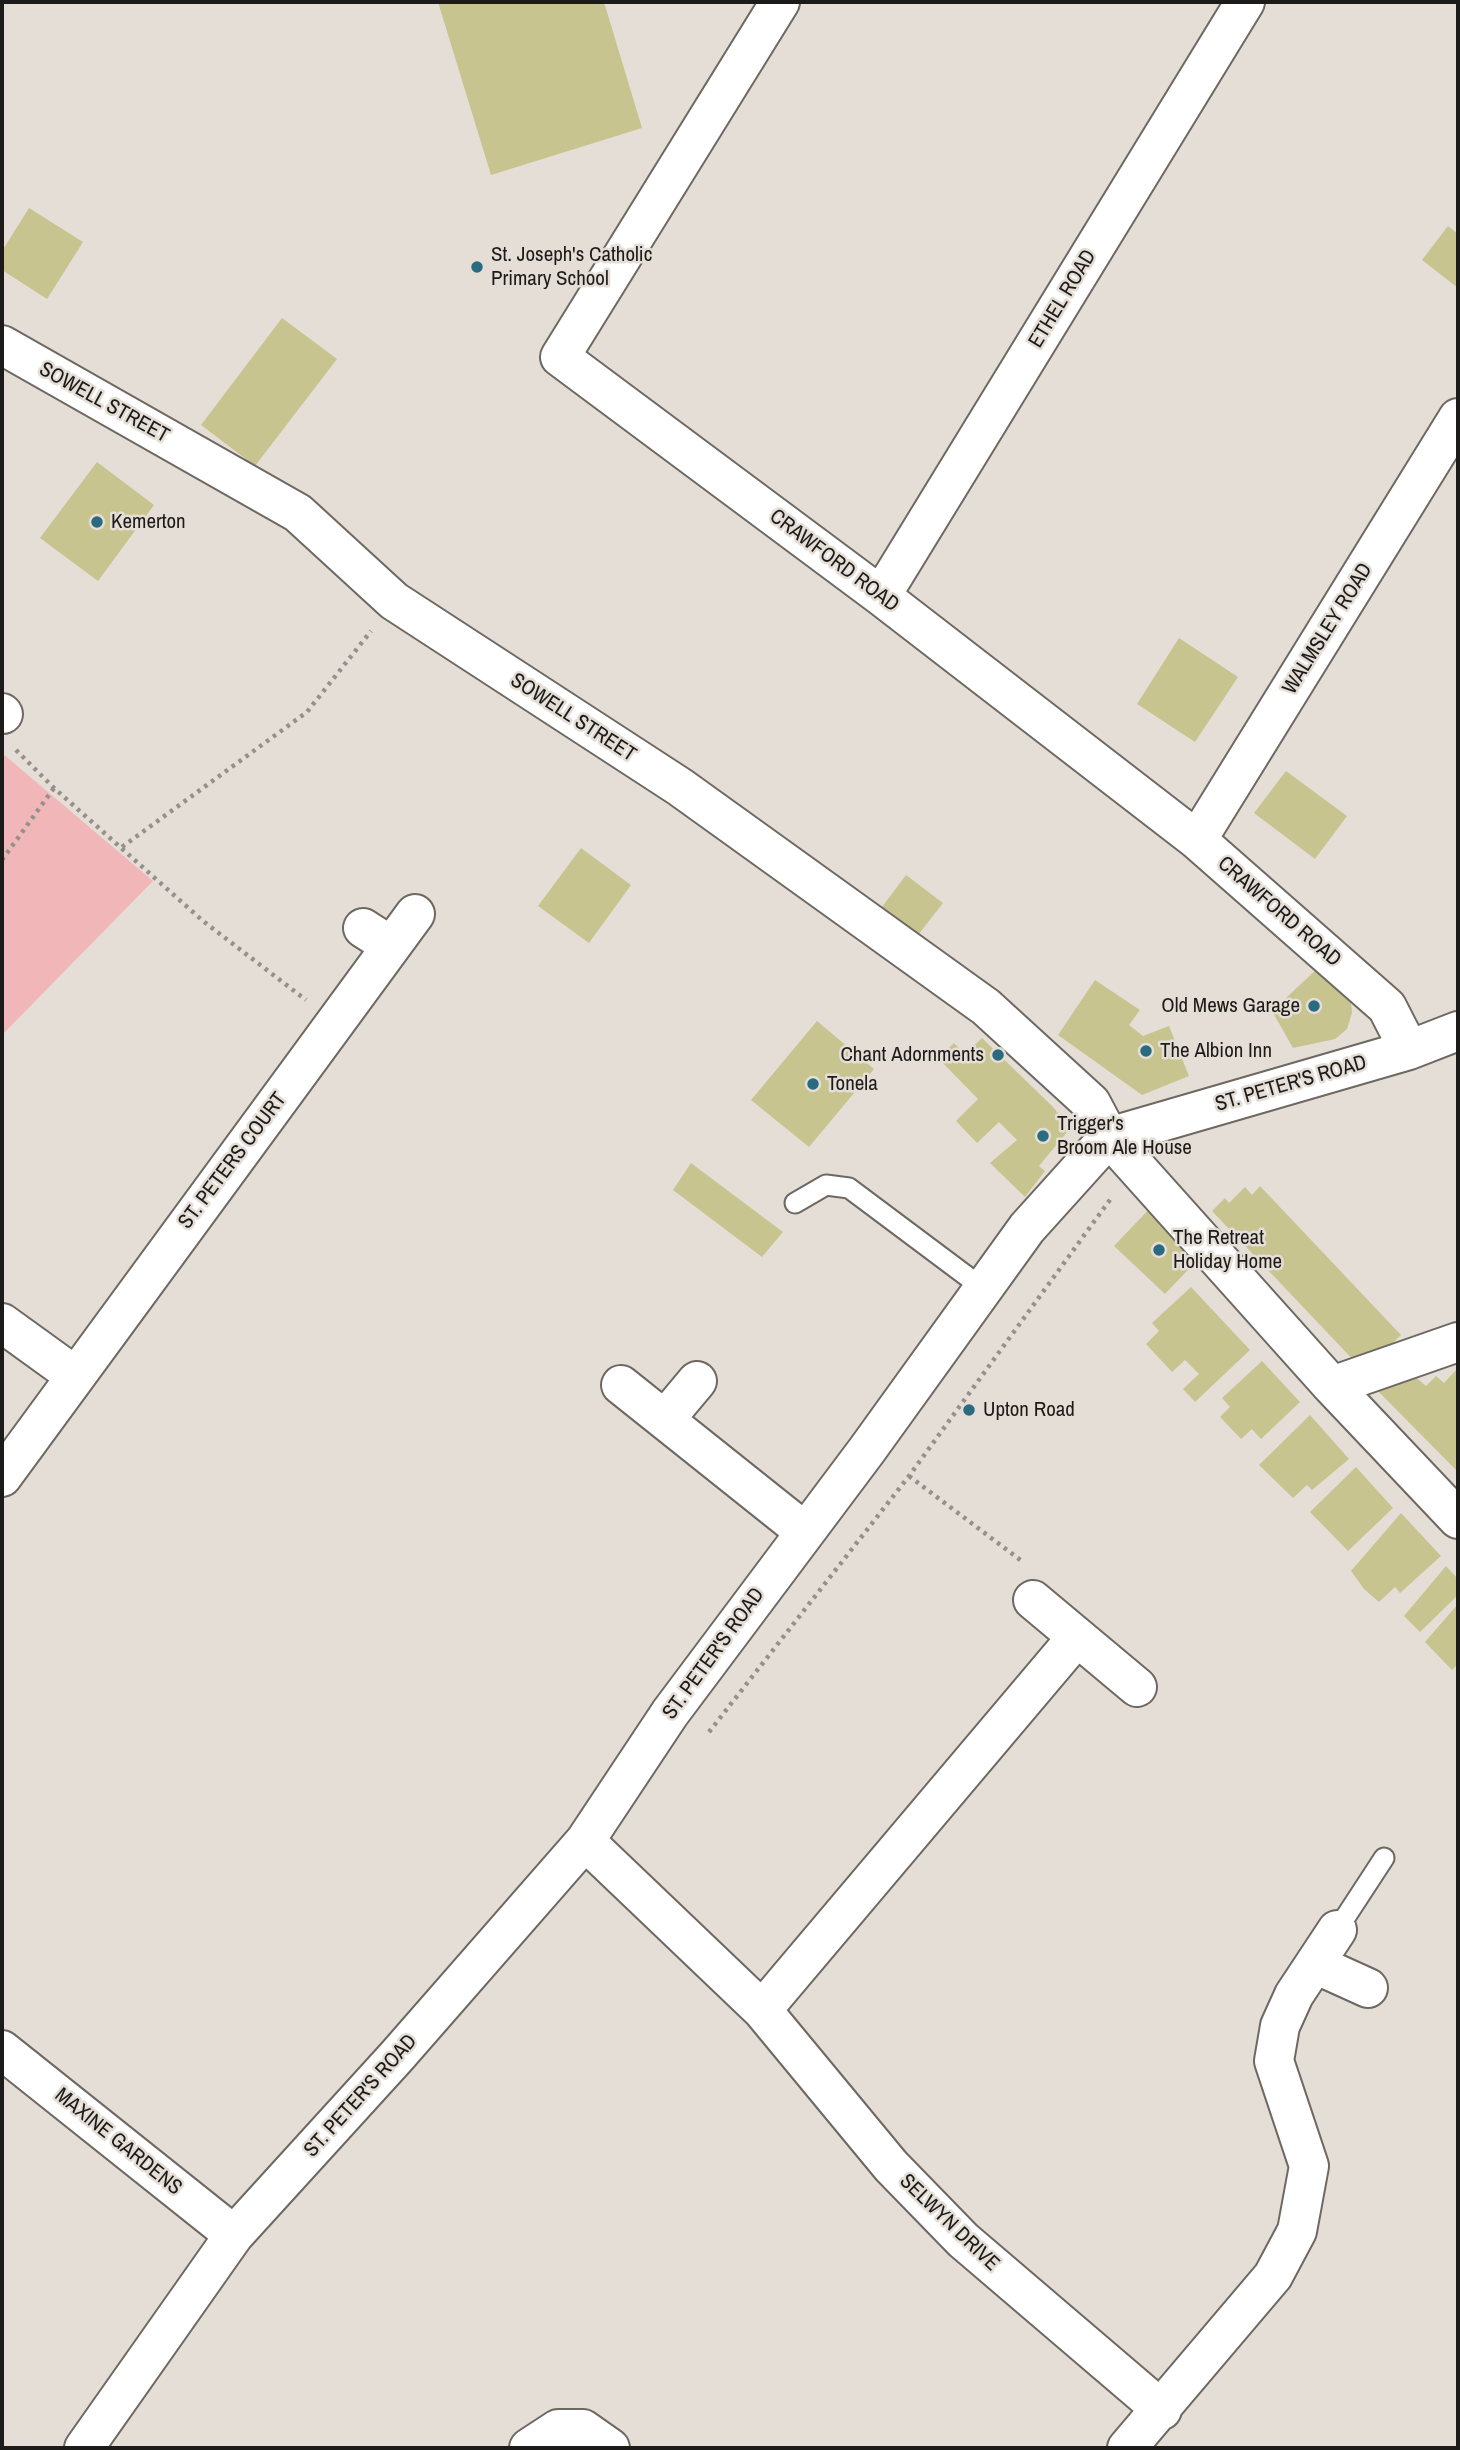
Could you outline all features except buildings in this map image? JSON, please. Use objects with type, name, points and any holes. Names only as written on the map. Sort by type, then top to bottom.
[{"type":"street","name":"CRAWFORD ROAD","points":[[780,2],[560,357],[881,596],[1197,840],[1387,1007],[1409,1050]]},
{"type":"street","name":"ETHEL ROAD","points":[[881,596],[1245,2]]},
{"type":"street","name":"SOWELL STREET","points":[[2,345],[298,513],[394,601],[680,787],[986,1007],[1091,1102],[1109,1137]]},
{"type":"street","name":"WALMSLEY ROAD","points":[[1197,840],[1458,418]]},
{"type":"street","name":"ST. PETERS COURT","points":[[2,1478],[74,1375],[336,1023],[377,937],[415,914]]},
{"type":"street","name":"ST. PETER'S ROAD","points":[[84,2448],[234,2235],[397,2056],[585,1841],[670,1713],[1027,1228],[1109,1137],[1409,1050],[1458,1031]]},
{"type":"street","points":[[1109,1137],[1332,1386],[1458,1519]]},
{"type":"street","points":[[2,1323],[74,1375]]},
{"type":"street","points":[[1332,1386],[1458,1342]]},
{"type":"street","points":[[666,1418],[697,1381]]},
{"type":"street","points":[[621,1385],[666,1418],[804,1531]]},
{"type":"street","points":[[1032,1600],[1137,1687]]},
{"type":"street","points":[[762,2010],[1077,1637]]},
{"type":"street","name":"SELWYN DRIVE","points":[[585,1841],[762,2010],[891,2166],[963,2240],[1162,2410]]},
{"type":"street","points":[[1127,2448],[1273,2276],[1297,2231],[1309,2166],[1274,2061],[1280,2026],[1337,1930]]},
{"type":"street","points":[[1315,1964],[1368,1988]]},
{"type":"street","name":"MAXINE GARDENS","points":[[2,2050],[234,2235]]},
{"type":"street","points":[[529,2448],[558,2429],[583,2429],[610,2448]]},
{"type":"lane","points":[[795,1203],[826,1185],[849,1188],[984,1289]]},
{"type":"lane","points":[[1337,1930],[1384,1858]]},
{"type":"path","points":[[122,847],[307,712],[394,601]]},
{"type":"path","points":[[3,714],[9,743],[54,788],[203,921],[336,1023]]},
{"type":"path","points":[[2,860],[54,788]]},
{"type":"path","points":[[909,1476],[1031,1568],[1032,1600]]},
{"type":"shaded area","points":[[2,753],[153,881],[2,1035]]},
{"type":"place","name":"St. Joseph's Catholic Primary School","points":[[477,267]]},
{"type":"place","name":"Kemerton","points":[[97,522]]},
{"type":"place","name":"Old Mews Garage","points":[[1314,1006]]},
{"type":"place","name":"The Albion Inn","points":[[1146,1051]]},
{"type":"place","name":"Chant Adornments","points":[[998,1055]]},
{"type":"place","name":"Tonela","points":[[813,1084]]},
{"type":"place","name":"Trigger's Broom Ale House","points":[[1043,1136]]},
{"type":"place","name":"The Retreat Holiday Home","points":[[1159,1250]]},
{"type":"place","name":"Upton Road","points":[[969,1410]]}]
